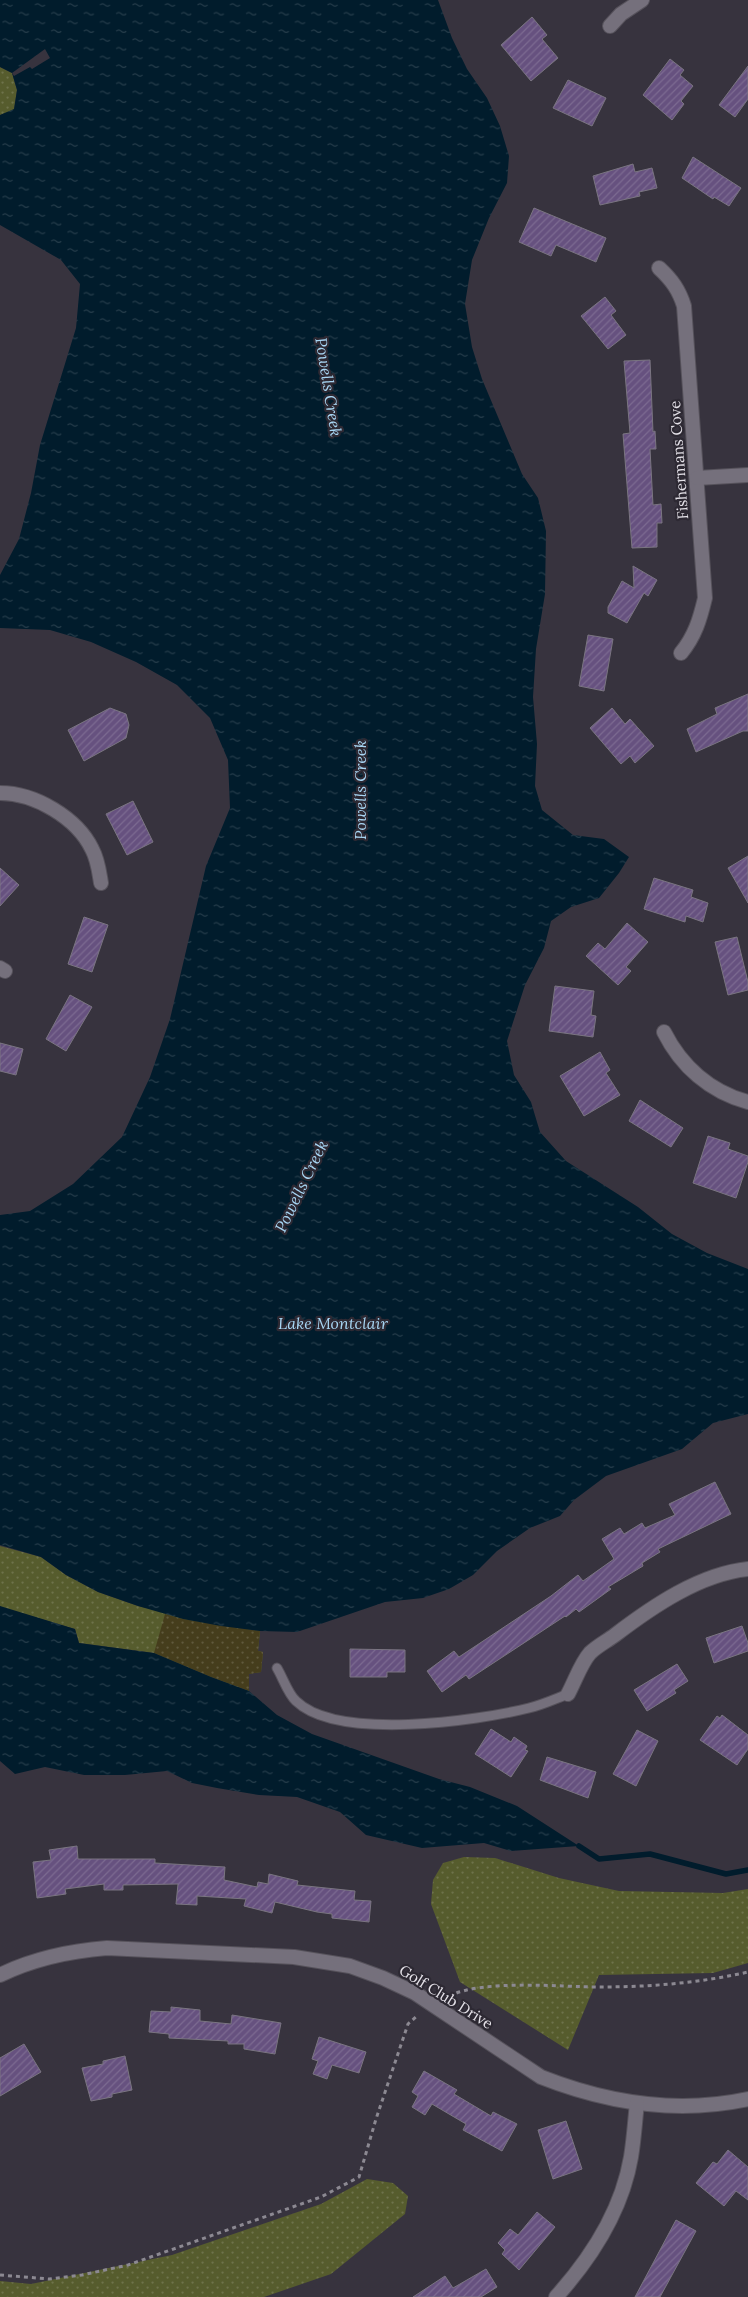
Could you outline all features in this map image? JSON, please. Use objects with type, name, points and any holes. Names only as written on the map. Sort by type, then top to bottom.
[{"type":"street","points":[[610,26],[621,14],[642,0]]},
{"type":"street","name":"Fishermans Cove","points":[[659,268],[675,285],[684,306],[705,598],[700,622],[691,640],[681,653]]},
{"type":"street","points":[[697,478],[748,475]]},
{"type":"street","points":[[0,793],[26,797],[62,815],[81,833],[92,848],[98,865],[101,883]]},
{"type":"street","points":[[664,1032],[682,1060],[699,1078],[719,1091],[748,1102]]},
{"type":"street","points":[[568,1694],[589,1654],[631,1623],[658,1605],[694,1586],[724,1574],[748,1569]]},
{"type":"street","name":"Golf Club Drive","points":[[0,1975],[43,1957],[75,1950],[107,1948],[294,1957],[350,1966],[414,1993],[541,2077],[602,2097],[637,2103],[696,2106],[748,2099]]},
{"type":"street","points":[[556,2297],[574,2277],[594,2249],[613,2214],[631,2157],[637,2103]]},
{"type":"lane","points":[[277,1668],[295,1701],[311,1712],[368,1725],[402,1726],[476,1718],[530,1708],[568,1694]]},
{"type":"path","points":[[0,2275],[49,2280],[128,2265],[321,2197],[359,2176],[408,2024],[431,2004],[457,1992],[506,1986],[602,1987],[713,1980],[748,1972]]},
{"type":"green space","points":[[0,67],[12,73],[17,90],[14,110],[0,115]]},
{"type":"green space","points":[[0,1546],[41,1557],[66,1575],[98,1592],[138,1606],[221,1626],[260,1631],[258,1651],[263,1652],[261,1672],[249,1674],[249,1691],[154,1653],[79,1643],[75,1629],[3,1608],[0,1606]]},
{"type":"green space","points":[[464,1857],[495,1858],[559,1878],[619,1891],[723,1893],[748,1889],[748,1963],[713,1973],[599,1975],[568,2050],[460,1982],[431,1904],[433,1880],[443,1863]]},
{"type":"green space","points":[[367,2179],[393,2183],[408,2196],[405,2214],[331,2274],[264,2297],[0,2297],[0,2281],[31,2284],[172,2255],[321,2204]]},
{"type":"sand","points":[[165,1614],[183,1619],[260,1631],[258,1651],[263,1652],[261,1672],[249,1674],[249,1691],[154,1653]]},
{"type":"water","name":"Lake Montclair","points":[[0,0],[438,0],[452,38],[467,69],[487,98],[500,126],[509,156],[507,183],[489,218],[472,260],[465,304],[472,347],[482,379],[522,474],[538,498],[546,531],[545,594],[536,649],[533,697],[537,744],[535,786],[542,810],[573,835],[604,839],[629,857],[599,898],[571,907],[551,921],[544,948],[525,985],[507,1041],[514,1075],[531,1102],[540,1132],[566,1161],[638,1207],[672,1234],[707,1253],[748,1269],[748,1414],[713,1423],[682,1449],[606,1476],[574,1500],[560,1516],[530,1528],[497,1551],[473,1575],[449,1589],[423,1598],[385,1602],[297,1632],[260,1631],[221,1626],[183,1619],[138,1606],[98,1592],[66,1575],[41,1557],[0,1545],[0,1215],[30,1211],[73,1184],[122,1137],[150,1077],[170,1019],[206,866],[230,808],[228,760],[210,718],[177,685],[136,662],[91,642],[50,630],[0,628],[0,575],[19,539],[31,493],[40,445],[76,328],[80,284],[61,260],[0,225],[0,115],[14,109],[17,90],[12,73],[0,67]]},
{"type":"water","points":[[0,1606],[75,1629],[79,1643],[154,1653],[249,1691],[277,1715],[312,1734],[439,1779],[470,1787],[517,1806],[579,1846],[511,1851],[484,1843],[422,1848],[366,1835],[340,1812],[297,1797],[259,1795],[192,1783],[167,1771],[125,1775],[84,1775],[45,1767],[15,1774],[0,1761]]},
{"type":"pier","points":[[45,49],[50,58],[32,69],[30,67],[14,76],[12,73]]},
{"type":"building","points":[[532,17],[547,35],[542,39],[558,58],[531,81],[501,45]]},
{"type":"building","points":[[670,59],[684,70],[680,75],[693,86],[681,101],[684,104],[672,120],[643,95]]},
{"type":"building","points":[[748,66],[748,99],[735,117],[719,105]]},
{"type":"building","points":[[568,80],[606,98],[592,126],[553,108]]},
{"type":"building","points":[[693,157],[741,188],[729,206],[714,197],[713,199],[682,178]]},
{"type":"building","points":[[633,164],[635,172],[652,168],[657,188],[639,192],[640,196],[600,205],[593,176]]},
{"type":"building","points":[[534,208],[606,238],[596,262],[556,245],[551,256],[519,242]]},
{"type":"building","points":[[605,297],[616,311],[611,315],[626,335],[608,349],[581,316]]},
{"type":"building","points":[[650,360],[653,432],[655,431],[656,449],[650,449],[653,505],[661,504],[662,523],[657,523],[657,547],[632,548],[623,434],[630,433],[624,361]]},
{"type":"building","points":[[633,566],[657,580],[648,596],[644,593],[627,623],[608,613],[608,607],[622,581],[634,588]]},
{"type":"building","points":[[588,635],[613,639],[604,691],[579,686]]},
{"type":"building","points":[[748,694],[748,731],[743,731],[696,752],[687,729],[717,714],[715,708]]},
{"type":"building","points":[[110,708],[126,714],[129,725],[126,738],[84,761],[68,730]]},
{"type":"building","points":[[612,708],[625,724],[630,719],[654,746],[635,763],[630,756],[621,764],[590,728]]},
{"type":"building","points":[[133,801],[153,842],[127,855],[106,814]]},
{"type":"building","points":[[748,856],[748,903],[728,868]]},
{"type":"building","points":[[0,868],[19,885],[0,906]]},
{"type":"building","points":[[654,878],[693,890],[691,897],[708,903],[703,922],[686,916],[685,922],[644,909]]},
{"type":"building","points":[[84,917],[108,925],[92,972],[68,964]]},
{"type":"building","points":[[627,923],[648,942],[626,967],[631,971],[618,985],[586,956],[598,943],[605,949]]},
{"type":"building","points":[[737,937],[748,982],[748,990],[728,995],[715,942]]},
{"type":"building","points":[[555,986],[594,991],[591,1015],[596,1016],[593,1037],[549,1031]]},
{"type":"building","points":[[70,995],[92,1007],[66,1051],[46,1039]]},
{"type":"building","points":[[0,1043],[23,1049],[16,1075],[0,1071]]},
{"type":"building","points":[[600,1052],[610,1070],[606,1073],[620,1095],[584,1116],[560,1076]]},
{"type":"building","points":[[640,1100],[683,1128],[671,1147],[629,1121]]},
{"type":"building","points":[[708,1136],[730,1143],[728,1149],[748,1156],[748,1162],[736,1198],[693,1183]]},
{"type":"building","points":[[715,1482],[731,1514],[658,1549],[660,1552],[642,1563],[643,1566],[608,1587],[611,1589],[579,1612],[576,1609],[469,1679],[466,1675],[442,1692],[427,1671],[454,1651],[459,1657],[551,1596],[578,1575],[583,1581],[614,1559],[602,1539],[620,1528],[624,1534],[642,1523],[645,1528],[675,1515],[669,1504]]},
{"type":"building","points":[[742,1626],[748,1643],[748,1651],[714,1663],[706,1638]]},
{"type":"building","points":[[350,1649],[405,1650],[405,1672],[387,1672],[387,1677],[350,1677]]},
{"type":"building","points":[[677,1664],[688,1681],[674,1690],[676,1693],[647,1711],[634,1690]]},
{"type":"building","points":[[722,1715],[748,1735],[748,1749],[737,1765],[700,1740],[717,1716],[720,1718]]},
{"type":"building","points":[[491,1729],[511,1742],[514,1737],[527,1746],[525,1750],[528,1751],[511,1777],[475,1754]]},
{"type":"building","points":[[637,1730],[658,1741],[636,1786],[613,1774]]},
{"type":"building","points":[[547,1757],[596,1772],[588,1798],[540,1780]]},
{"type":"building","points":[[77,1846],[78,1859],[155,1859],[155,1863],[225,1867],[224,1880],[257,1887],[258,1882],[268,1884],[269,1874],[298,1881],[297,1885],[355,1891],[354,1900],[371,1901],[369,1922],[332,1918],[332,1914],[275,1902],[272,1913],[244,1906],[246,1899],[197,1896],[197,1905],[176,1904],[178,1884],[123,1885],[123,1890],[104,1890],[104,1884],[65,1889],[66,1894],[37,1898],[33,1862],[51,1860],[49,1850]]},
{"type":"building","points":[[171,2007],[200,2010],[200,2021],[231,2024],[232,2015],[281,2023],[275,2054],[244,2049],[244,2044],[228,2044],[228,2041],[169,2038],[169,2034],[149,2032],[151,2011],[171,2012]]},
{"type":"building","points":[[319,2037],[366,2052],[359,2073],[332,2065],[327,2079],[313,2074],[318,2061],[312,2059]]},
{"type":"building","points":[[24,2044],[41,2072],[0,2096],[0,2058]]},
{"type":"building","points":[[125,2056],[132,2090],[112,2094],[112,2097],[91,2101],[82,2068],[103,2064],[103,2061]]},
{"type":"building","points":[[424,2071],[457,2090],[454,2094],[491,2116],[493,2112],[517,2124],[502,2151],[463,2130],[466,2124],[432,2104],[425,2115],[412,2107],[418,2096],[412,2092]]},
{"type":"building","points":[[566,2121],[582,2169],[553,2179],[538,2130]]},
{"type":"building","points":[[728,2150],[748,2167],[748,2200],[736,2191],[724,2206],[696,2183],[713,2162],[717,2164]]},
{"type":"building","points":[[537,2212],[555,2227],[519,2270],[502,2254],[505,2250],[498,2243],[510,2229],[518,2235]]},
{"type":"building","points":[[676,2220],[696,2231],[660,2297],[635,2297]]},
{"type":"building","points":[[486,2269],[497,2287],[481,2297],[413,2297],[445,2276],[453,2288]]},
{"type":"waterway","points":[[579,1846],[599,1859],[650,1854],[726,1874],[748,1870]]},
{"type":"water label","name":"Powells Creek","points":[[329,387]]},
{"type":"water label","name":"Powells Creek","points":[[360,790]]},
{"type":"water label","name":"Powells Creek","points":[[301,1186]]}]
